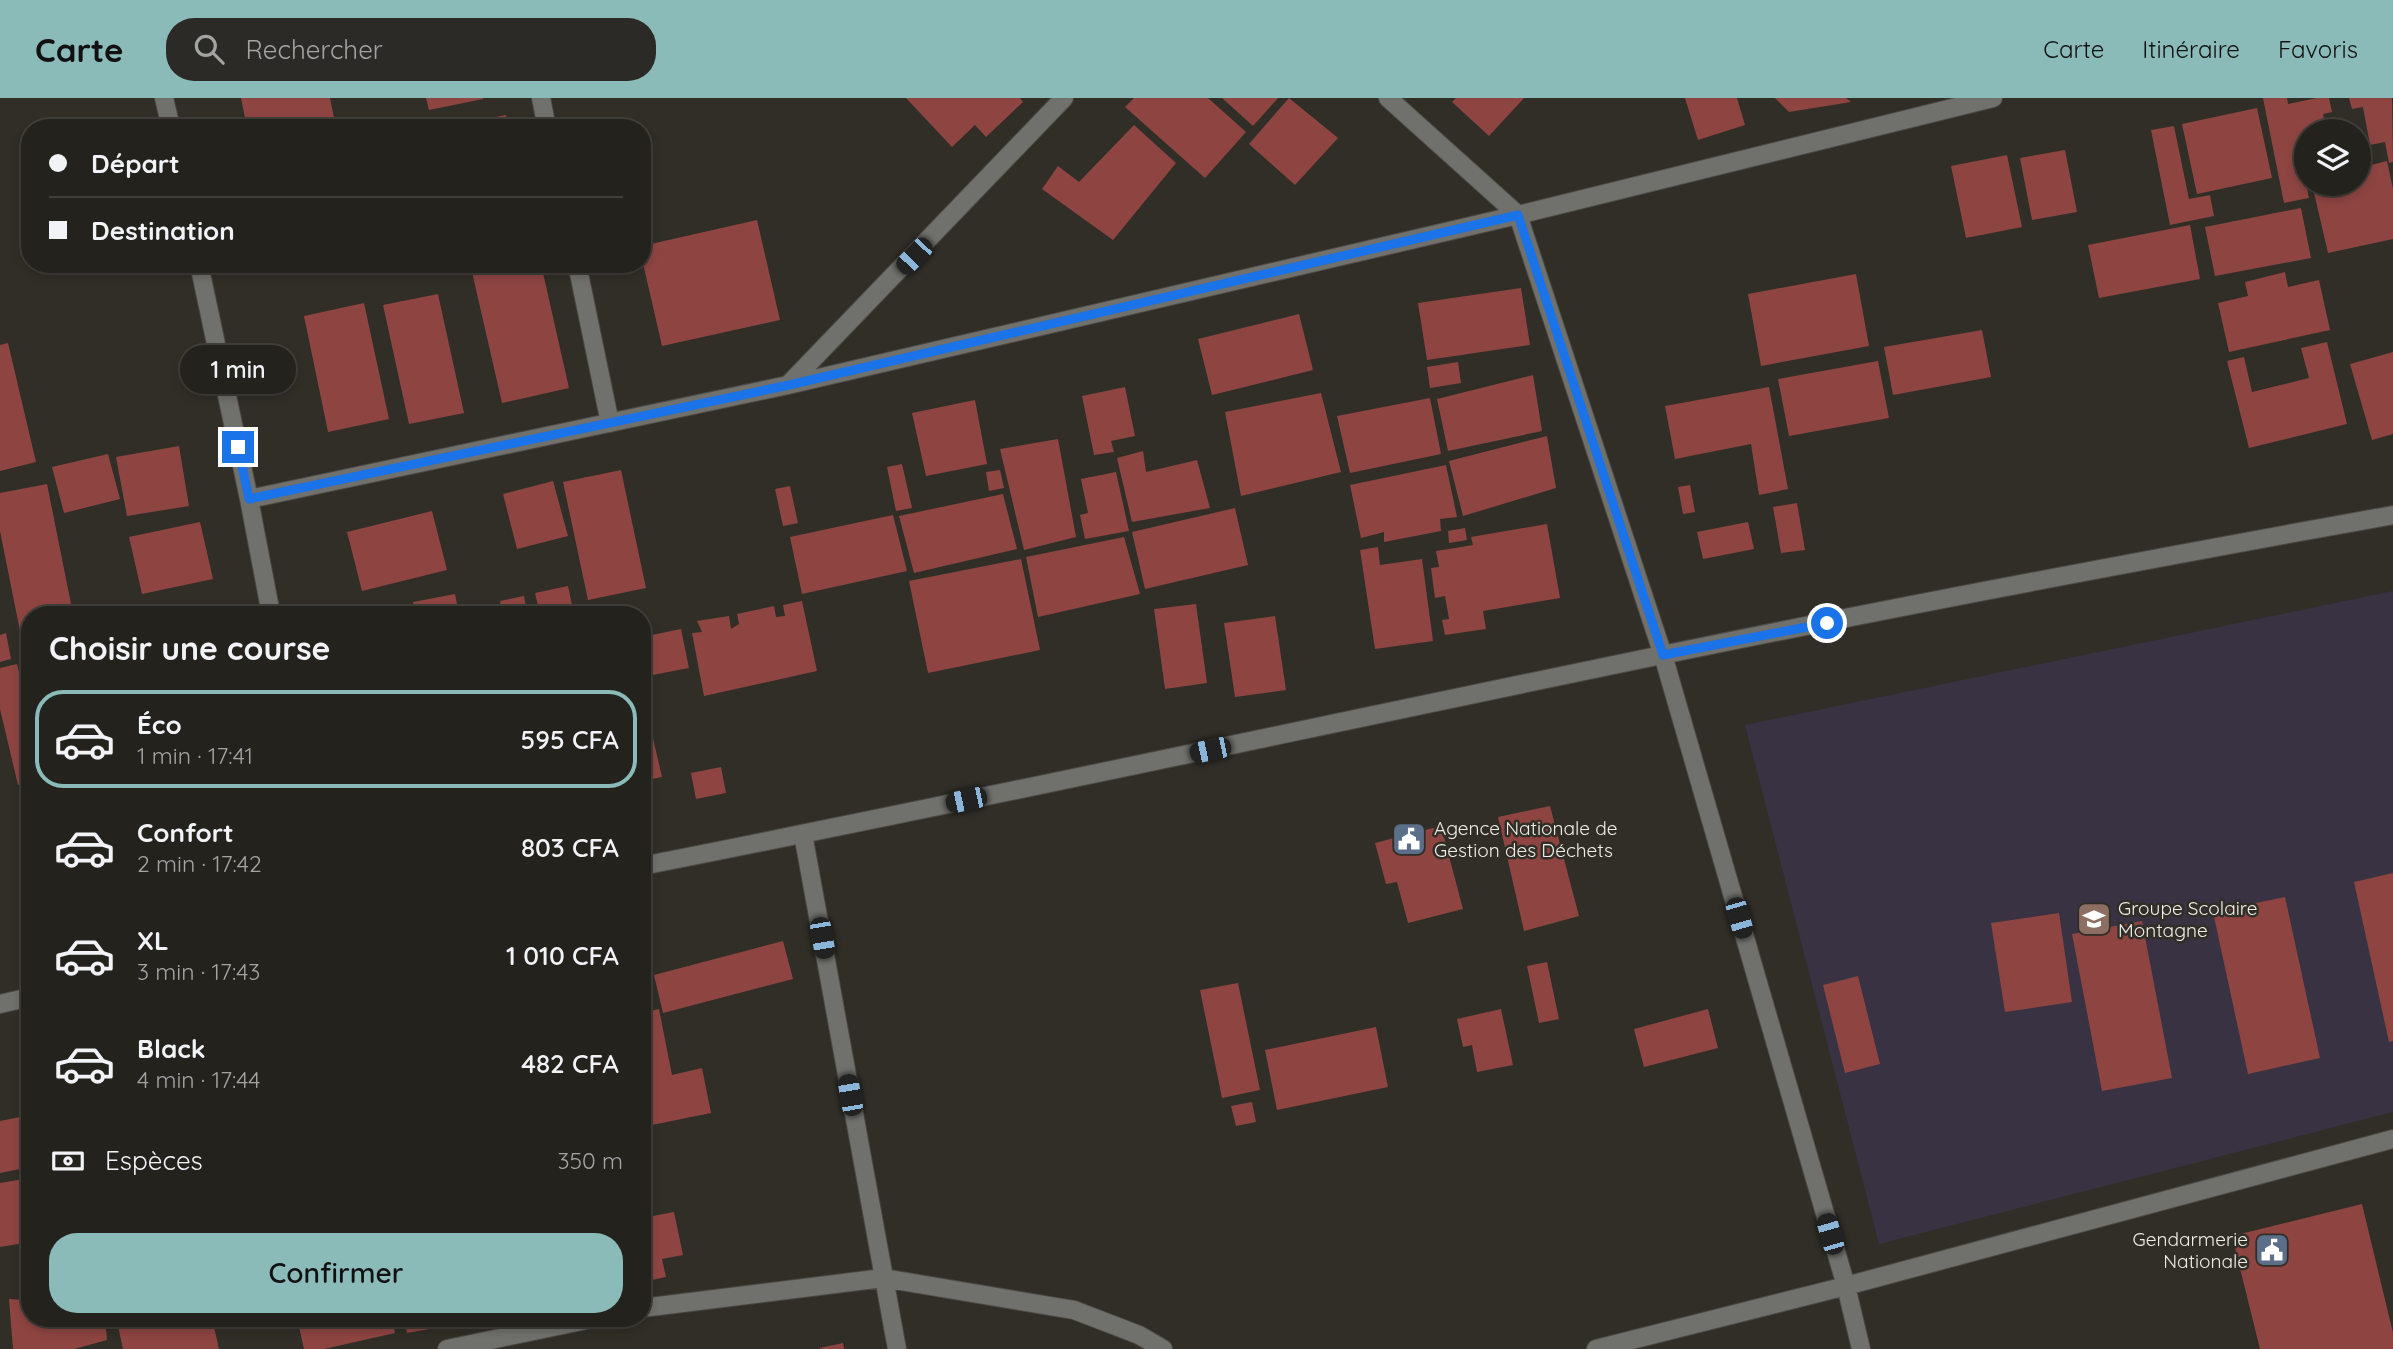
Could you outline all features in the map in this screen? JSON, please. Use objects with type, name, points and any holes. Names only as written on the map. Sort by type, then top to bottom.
[{"type":"street","points":[[164,98],[169,119]]},
{"type":"street","points":[[541,98],[545,119]]},
{"type":"street","points":[[789,385],[1064,98]]},
{"type":"street","points":[[1388,98],[1518,215],[1663,655],[1846,1286],[1860,1349]]},
{"type":"street","points":[[249,499],[789,385],[1518,215],[1943,103],[1993,98]]},
{"type":"street","points":[[201,273],[269,606]]},
{"type":"street","points":[[579,273],[610,423]]},
{"type":"street","points":[[651,864],[1663,655],[2208,548],[2393,515]]},
{"type":"street","points":[[803,834],[897,1349]]},
{"type":"street","points":[[0,1004],[21,999]]},
{"type":"street","points":[[1596,1349],[1846,1286],[2393,1139]]},
{"type":"street","points":[[651,1307],[883,1278],[1074,1310],[1139,1335],[1163,1349]]},
{"type":"street","points":[[447,1349],[553,1327]]},
{"type":"shaded area","name":"Groupe Scolaire Montagne","points":[[2393,591],[2393,1112],[1879,1244],[1745,725]]},
{"type":"building","points":[[241,98],[330,98],[334,119],[245,119]]},
{"type":"building","points":[[426,98],[483,98],[483,99],[429,110]]},
{"type":"building","points":[[906,98],[1020,98],[1023,102],[986,137],[975,125],[952,147]]},
{"type":"building","points":[[1134,98],[1208,98],[1246,132],[1205,178],[1125,107]]},
{"type":"building","points":[[1222,98],[1278,98],[1253,126]]},
{"type":"building","points":[[1289,98],[1338,138],[1295,185],[1249,144]]},
{"type":"building","points":[[1456,98],[1524,98],[1489,136],[1452,102]]},
{"type":"building","points":[[1685,98],[1737,98],[1745,125],[1698,140]]},
{"type":"building","points":[[1775,98],[1846,98],[1851,102],[1789,112]]},
{"type":"building","points":[[2263,98],[2287,98],[2288,104],[2329,98],[2332,112],[2323,114],[2324,119],[2294,119],[2294,196],[2309,198],[2284,203]]},
{"type":"building","points":[[2349,98],[2392,98],[2393,162],[2389,163],[2385,142],[2371,145],[2371,119],[2365,119],[2363,107],[2352,109]]},
{"type":"building","points":[[2257,108],[2272,178],[2197,194],[2182,124]]},
{"type":"building","points":[[506,115],[507,119],[485,119]]},
{"type":"building","points":[[1134,125],[1176,163],[1113,240],[1042,189],[1058,166],[1079,182]]},
{"type":"building","points":[[2174,126],[2189,199],[2210,195],[2214,216],[2170,225],[2151,130]]},
{"type":"building","points":[[2065,150],[2077,212],[2032,220],[2020,158]]},
{"type":"building","points":[[2007,155],[2022,227],[1966,238],[1951,166]]},
{"type":"building","points":[[2387,161],[2393,189],[2393,239],[2328,253],[2315,196],[2371,196],[2371,165]]},
{"type":"building","points":[[2301,208],[2311,258],[2215,276],[2205,227]]},
{"type":"building","points":[[757,220],[780,320],[662,346],[645,273],[651,273],[651,244]]},
{"type":"building","points":[[2190,225],[2200,279],[2099,298],[2088,245]]},
{"type":"building","points":[[2285,272],[2288,287],[2319,280],[2330,330],[2229,352],[2218,303],[2248,296],[2245,282]]},
{"type":"building","points":[[472,273],[543,273],[569,388],[502,403]]},
{"type":"building","points":[[1856,274],[1869,346],[1761,366],[1748,294]]},
{"type":"building","points":[[1521,288],[1530,345],[1427,360],[1418,303]]},
{"type":"building","points":[[438,294],[464,413],[409,424],[383,305]]},
{"type":"building","points":[[364,303],[389,419],[328,432],[304,316]]},
{"type":"building","points":[[1299,314],[1313,370],[1212,395],[1198,339]]},
{"type":"building","points":[[1982,330],[1991,377],[1893,395],[1884,347]]},
{"type":"building","points":[[2327,342],[2347,424],[2249,448],[2227,361],[2244,357],[2252,392],[2309,378],[2301,348]]},
{"type":"building","points":[[8,343],[36,462],[0,471],[0,345]]},
{"type":"building","points":[[2393,352],[2393,434],[2372,440],[2350,364]]},
{"type":"building","points":[[1878,361],[1889,418],[1789,436],[1778,379]]},
{"type":"building","points":[[1458,362],[1461,383],[1430,388],[1427,367]]},
{"type":"building","points":[[1533,375],[1542,431],[1448,451],[1437,399]]},
{"type":"building","points":[[1125,387],[1135,436],[1111,441],[1114,452],[1094,455],[1082,396]]},
{"type":"building","points":[[1769,387],[1788,489],[1759,495],[1751,444],[1675,459],[1665,406]]},
{"type":"building","points":[[1321,393],[1341,472],[1241,496],[1225,412]]},
{"type":"building","points":[[1430,398],[1441,454],[1350,473],[1337,416]]},
{"type":"building","points":[[975,400],[987,464],[926,476],[912,413]]},
{"type":"building","points":[[1547,436],[1556,488],[1463,516],[1449,461]]},
{"type":"building","points":[[1058,439],[1076,537],[1024,550],[1000,449]]},
{"type":"building","points":[[179,446],[189,506],[127,516],[116,457]]},
{"type":"building","points":[[1143,451],[1146,472],[1197,460],[1210,508],[1132,522],[1117,458]]},
{"type":"building","points":[[108,454],[120,499],[64,513],[52,467]]},
{"type":"building","points":[[902,464],[912,508],[896,511],[887,467]]},
{"type":"building","points":[[1446,465],[1457,517],[1440,519],[1441,531],[1384,542],[1384,532],[1361,538],[1350,485]]},
{"type":"building","points":[[621,470],[646,588],[588,600],[563,482]]},
{"type":"building","points":[[1000,470],[1004,488],[989,491],[986,472]]},
{"type":"building","points":[[1116,472],[1129,531],[1085,539],[1080,515],[1088,513],[1081,479]]},
{"type":"building","points":[[553,481],[568,536],[517,549],[503,494]]},
{"type":"building","points":[[47,484],[71,606],[21,606],[20,631],[0,531],[0,493]]},
{"type":"building","points":[[1690,485],[1695,512],[1683,514],[1678,487]]},
{"type":"building","points":[[790,486],[798,523],[783,526],[775,489]]},
{"type":"building","points":[[1003,494],[1017,549],[914,573],[899,516]]},
{"type":"building","points":[[1797,503],[1805,550],[1781,553],[1773,507]]},
{"type":"building","points":[[1235,508],[1248,565],[1145,589],[1132,532]]},
{"type":"building","points":[[432,511],[447,570],[362,591],[347,532]]},
{"type":"building","points":[[893,515],[907,571],[802,594],[790,537]]},
{"type":"building","points":[[200,522],[213,579],[142,594],[129,537]]},
{"type":"building","points":[[1748,522],[1754,549],[1703,559],[1697,532]]},
{"type":"building","points":[[1547,524],[1560,598],[1483,611],[1486,629],[1445,635],[1442,620],[1449,619],[1445,596],[1435,598],[1431,568],[1439,567],[1436,551],[1473,545],[1471,537]]},
{"type":"building","points":[[1465,528],[1467,540],[1449,543],[1448,531]]},
{"type":"building","points":[[1124,537],[1140,594],[1038,617],[1026,557]]},
{"type":"building","points":[[1378,547],[1380,565],[1422,559],[1433,641],[1375,649],[1360,550]]},
{"type":"building","points":[[1021,559],[1040,650],[928,673],[909,581]]},
{"type":"building","points":[[568,586],[572,606],[538,606],[535,593]]},
{"type":"building","points":[[455,594],[457,606],[414,606],[413,602]]},
{"type":"building","points":[[524,596],[526,606],[501,606],[500,601]]},
{"type":"building","points":[[802,601],[817,671],[704,696],[692,633],[702,632],[697,621],[729,616],[731,629],[739,624],[737,614],[774,606],[776,617],[785,616],[783,605]]},
{"type":"building","points":[[1196,604],[1207,683],[1165,689],[1154,609]]},
{"type":"building","points":[[1275,616],[1286,690],[1235,697],[1224,623]]},
{"type":"building","points":[[681,629],[689,668],[651,675],[651,635]]},
{"type":"building","points":[[6,633],[11,659],[0,662],[0,635]]},
{"type":"building","points":[[17,664],[21,681],[21,784],[18,785],[0,709],[0,668]]},
{"type":"building","points":[[651,730],[662,777],[651,779]]},
{"type":"building","points":[[721,767],[726,793],[696,799],[691,773]]},
{"type":"building","points":[[1550,806],[1579,916],[1524,931],[1498,817]]},
{"type":"building","points":[[1441,826],[1463,909],[1408,923],[1397,882],[1386,884],[1375,843]]},
{"type":"building","points":[[2393,873],[2393,1041],[2389,1042],[2354,882]]},
{"type":"building","points":[[2285,897],[2320,1058],[2248,1074],[2213,912]]},
{"type":"building","points":[[2059,913],[2072,1002],[2005,1012],[1991,923]]},
{"type":"building","points":[[2142,921],[2172,1078],[2102,1091],[2072,934]]},
{"type":"building","points":[[783,941],[793,979],[663,1013],[654,975]]},
{"type":"building","points":[[1547,962],[1559,1019],[1539,1023],[1527,966]]},
{"type":"building","points":[[1858,976],[1880,1064],[1845,1073],[1823,985]]},
{"type":"building","points":[[1238,983],[1260,1090],[1222,1098],[1200,990]]},
{"type":"building","points":[[659,1009],[672,1075],[702,1068],[711,1113],[651,1125],[651,1011]]},
{"type":"building","points":[[1501,1009],[1513,1065],[1477,1072],[1472,1045],[1463,1047],[1457,1019]]},
{"type":"building","points":[[1708,1009],[1718,1048],[1644,1067],[1634,1029]]},
{"type":"building","points":[[1376,1027],[1388,1087],[1277,1110],[1265,1050]]},
{"type":"building","points":[[1252,1102],[1256,1122],[1236,1126],[1231,1106]]},
{"type":"building","points":[[21,1117],[21,1169],[0,1173],[0,1121]]},
{"type":"building","points":[[21,1180],[21,1244],[0,1247],[0,1183]]},
{"type":"building","points":[[2362,1204],[2393,1333],[2393,1349],[2260,1349],[2232,1236]]},
{"type":"building","points":[[674,1212],[683,1255],[662,1259],[666,1277],[651,1280],[651,1216]]},
{"type":"building","points":[[9,1299],[21,1300],[21,1327],[106,1327],[107,1340],[74,1349],[13,1349]]},
{"type":"building","points":[[118,1327],[214,1327],[219,1349],[123,1349]]},
{"type":"building","points":[[299,1327],[394,1327],[395,1333],[324,1349],[304,1349]]},
{"type":"building","points":[[406,1327],[441,1327],[407,1333]]},
{"type":"building","points":[[843,1343],[844,1349],[820,1349],[820,1348]]},
{"type":"place","name":"Agence Nationale de Gestion des Déchets","points":[[1409,839]]},
{"type":"place","name":"Groupe Scolaire Montagne","points":[[2094,919]]},
{"type":"place","name":"Gendarmerie Nationale","points":[[2272,1250]]},
{"type":"route","points":[[238,447],[249,499],[789,385],[1518,215],[1663,655],[1827,623]]}]
